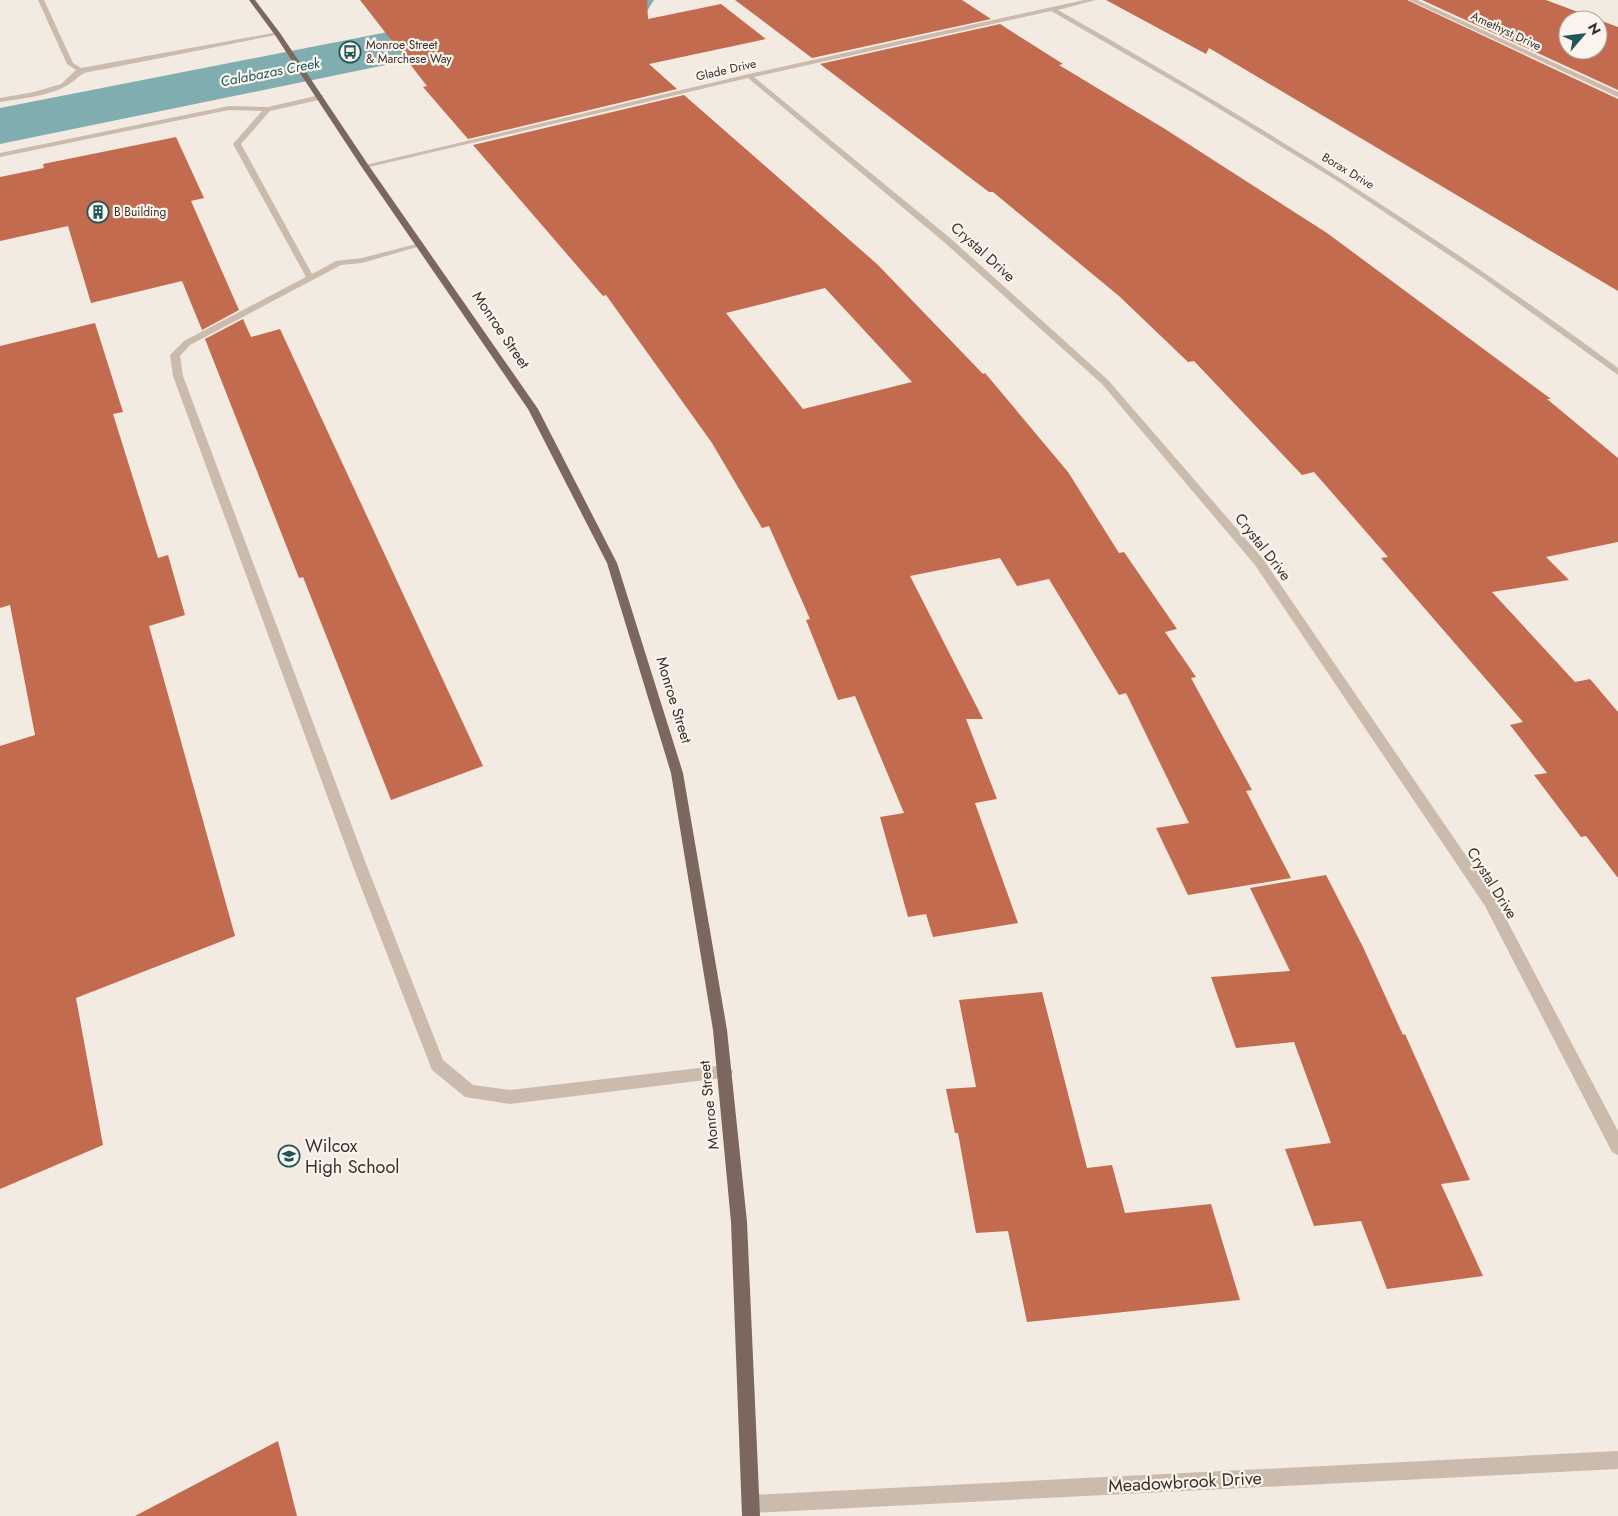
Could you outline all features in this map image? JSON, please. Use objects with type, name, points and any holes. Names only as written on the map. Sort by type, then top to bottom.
[{"type":"main road","name":"Monroe Street","points":[[252,0],[278,34],[365,166],[533,410],[612,563],[677,773],[720,1030],[739,1222],[751,1510]]},
{"type":"street","points":[[40,0],[70,64],[80,70]]},
{"type":"street","name":"Glade Drive","points":[[365,166],[749,76],[1093,0]]},
{"type":"street","name":"Amethyst Drive","points":[[1412,0],[1618,95]]},
{"type":"street","name":"Borax Drive","points":[[1052,9],[1193,90],[1373,199],[1618,372]]},
{"type":"street","points":[[0,100],[35,94],[63,85],[80,70],[100,68],[278,34]]},
{"type":"street","name":"Crystal Drive","points":[[749,76],[947,240],[1105,382],[1259,562],[1490,902],[1618,1147]]},
{"type":"street","points":[[0,155],[229,108],[268,109],[320,97]]},
{"type":"street","points":[[268,109],[237,144],[309,276]]},
{"type":"street","points":[[420,245],[362,260],[339,263],[309,276],[273,299],[187,343],[175,355],[178,376],[361,869],[437,1065],[470,1092],[510,1097],[725,1072]]},
{"type":"street","name":"Meadowbrook Drive","points":[[751,1510],[1618,1460]]},
{"type":"water","points":[[207,70],[236,70],[246,87],[224,96],[0,141],[0,110]]},
{"type":"building","points":[[360,0],[647,0],[648,19],[721,4],[766,39],[649,64],[677,89],[468,139],[423,87],[427,86]]},
{"type":"building","points":[[735,0],[962,0],[991,19],[812,58]]},
{"type":"building","points":[[1106,0],[1407,0],[1618,99],[1618,291],[1209,48],[1206,54]]},
{"type":"building","points":[[1422,0],[1546,0],[1573,10],[1558,10],[1558,60],[1608,60],[1608,23],[1618,27],[1618,90]]},
{"type":"building","points":[[1000,24],[1063,64],[1059,65],[1165,129],[1327,233],[1551,399],[1547,399],[1618,458],[1618,542],[1546,557],[1569,580],[1492,592],[1575,682],[1590,679],[1618,712],[1618,878],[1586,836],[1581,837],[1534,775],[1547,773],[1510,725],[1523,722],[1381,558],[1388,557],[1314,472],[1302,475],[1194,361],[1188,362],[1119,296],[993,192],[989,192],[820,64]]},
{"type":"building","points":[[684,95],[877,264],[983,374],[985,373],[1068,472],[1119,553],[1124,552],[1177,629],[1165,632],[1196,677],[1191,678],[1252,790],[1246,791],[1291,878],[1188,895],[1156,828],[1189,823],[1126,693],[1119,695],[1049,579],[1017,586],[1000,558],[910,576],[983,719],[966,719],[997,799],[975,803],[1018,923],[933,937],[926,914],[908,917],[880,817],[904,813],[855,696],[838,700],[806,620],[810,619],[769,526],[762,528],[712,443],[606,295],[603,296],[473,145]],"holes":[[[825,288],[912,382],[803,409],[726,313]]]},
{"type":"building","name":"B Building","points":[[176,137],[204,198],[191,201],[239,310],[202,330],[182,281],[91,303],[68,226],[0,241],[0,177],[44,168],[43,164]]},
{"type":"building","points":[[243,319],[251,337],[280,329],[483,766],[391,800],[303,577],[299,578],[205,339]]},
{"type":"building","points":[[95,323],[123,412],[113,414],[158,558],[168,555],[185,615],[149,626],[235,936],[76,998],[103,1145],[0,1189],[0,746],[35,735],[10,605],[0,608],[0,346]]},
{"type":"building","points":[[1326,875],[1363,947],[1403,1035],[1405,1034],[1470,1180],[1441,1184],[1483,1276],[1387,1289],[1361,1221],[1314,1226],[1285,1149],[1331,1143],[1294,1042],[1236,1048],[1211,977],[1290,971],[1250,888]]},
{"type":"building","points":[[1042,992],[1087,1168],[1112,1165],[1125,1213],[1211,1204],[1240,1300],[1027,1322],[1008,1231],[976,1233],[958,1133],[955,1133],[946,1089],[976,1087],[959,1000]]},
{"type":"building","points":[[278,1441],[297,1516],[135,1516]]},
{"type":"waterway","name":"Calabazas Creek","points":[[0,126],[629,0]]},
{"type":"place","name":"Monroe Street & Marchese Way","points":[[350,52]]},
{"type":"place","name":"B Building","points":[[98,212]]},
{"type":"place","name":"Wilcox High School","points":[[289,1156]]}]
